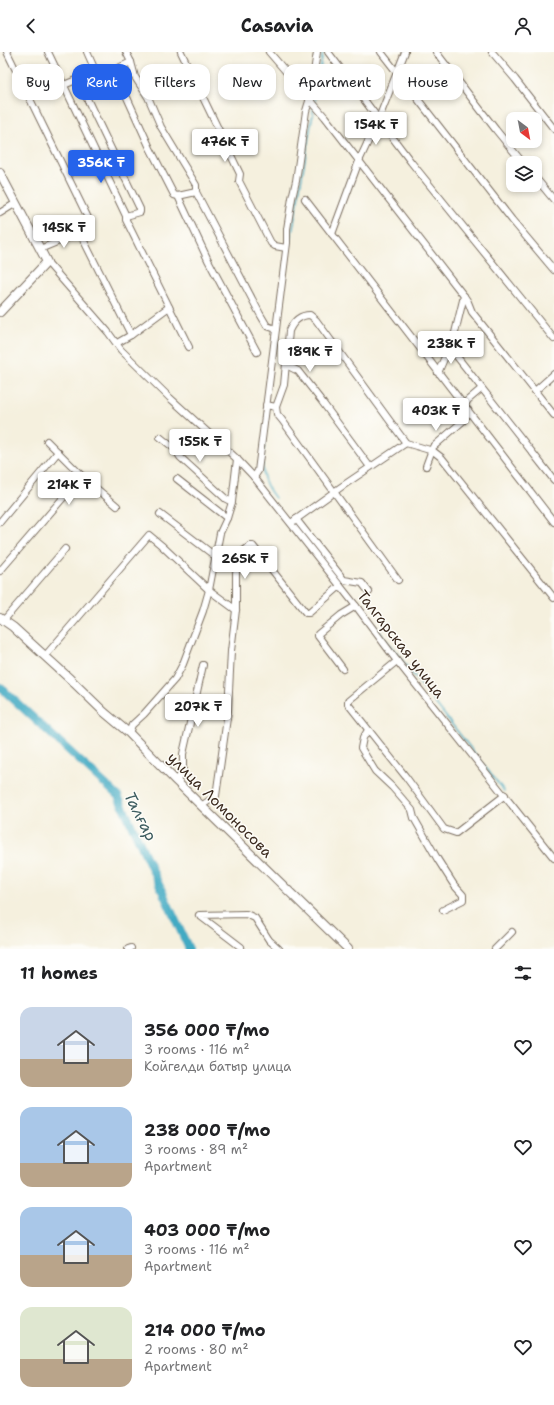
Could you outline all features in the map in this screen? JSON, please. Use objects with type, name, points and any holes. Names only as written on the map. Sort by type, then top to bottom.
[{"type":"main road","points":[[0,173],[47,262],[0,312]]},
{"type":"main road","name":"улица Ломоносова","points":[[2,619],[13,627],[104,712],[129,733],[201,806],[348,949]]},
{"type":"street","points":[[7,52],[90,222],[86,230],[40,249]]},
{"type":"street","points":[[48,52],[54,64]]},
{"type":"street","points":[[87,52],[92,64]]},
{"type":"street","points":[[126,52],[131,62],[135,77],[148,97],[161,126],[196,185],[196,192],[260,314],[267,326],[276,329]]},
{"type":"street","points":[[181,52],[240,174],[239,181],[271,243],[275,246],[286,248]]},
{"type":"street","points":[[269,52],[313,102],[464,296],[472,312],[554,415]]},
{"type":"street","points":[[254,477],[258,471],[270,406],[276,329],[287,229],[296,181],[306,111],[313,102],[317,52]]},
{"type":"street","points":[[328,52],[411,162],[554,339]]},
{"type":"street","points":[[381,52],[393,68]]},
{"type":"street","points":[[400,64],[405,52]]},
{"type":"street","points":[[436,52],[518,156]]},
{"type":"street","points":[[492,52],[516,79],[554,129]]},
{"type":"street","points":[[131,62],[116,68],[115,71],[150,148],[174,195],[178,196],[208,260],[227,293],[257,352]]},
{"type":"street","points":[[126,216],[140,212],[140,209],[79,82],[76,80],[64,85],[126,216],[126,220],[189,347]]},
{"type":"street","points":[[332,234],[359,161],[393,83]]},
{"type":"street","points":[[418,100],[512,220],[554,270]]},
{"type":"street","points":[[542,185],[554,200]]},
{"type":"street","points":[[178,196],[196,192]]},
{"type":"street","points":[[305,199],[554,522]]},
{"type":"street","points":[[0,213],[16,203]]},
{"type":"street","points":[[80,233],[130,335]]},
{"type":"street","name":"Талгарская улица","points":[[47,262],[121,350],[170,398],[226,448],[254,477],[293,522],[397,660],[554,858]]},
{"type":"street","points":[[438,373],[444,359],[451,349],[464,296]]},
{"type":"street","points":[[117,344],[169,307]]},
{"type":"street","points":[[270,406],[284,385],[289,331],[292,324],[304,315],[310,315],[316,320],[406,442],[433,451],[442,458],[554,598]]},
{"type":"street","points":[[451,349],[554,480]]},
{"type":"street","points":[[286,365],[298,371],[370,467]]},
{"type":"street","points":[[535,391],[554,374]]},
{"type":"street","points":[[426,466],[433,451],[433,447],[463,421],[466,408],[474,395],[481,389]]},
{"type":"street","points":[[270,406],[398,580]]},
{"type":"street","points":[[160,436],[175,449],[180,457],[232,502]]},
{"type":"street","points":[[47,441],[82,476],[117,506]]},
{"type":"street","points":[[369,592],[362,583],[344,580],[293,522],[406,442]]},
{"type":"street","points":[[0,522],[58,452]]},
{"type":"street","points":[[129,733],[132,724],[144,714],[175,679],[183,664],[201,617],[209,590],[220,533],[232,502],[237,459]]},
{"type":"street","points":[[0,572],[82,476]]},
{"type":"street","points":[[177,479],[227,518]]},
{"type":"street","points":[[160,514],[215,556]]},
{"type":"street","points":[[45,656],[149,536],[161,545],[209,590],[236,610]]},
{"type":"street","points":[[201,806],[216,796],[228,711],[231,651],[236,610],[236,573],[238,560],[241,554],[253,546],[306,613],[309,613],[340,586]]},
{"type":"street","points":[[2,619],[65,549]]},
{"type":"street","points":[[343,669],[318,634],[340,615],[356,606]]},
{"type":"street","points":[[397,660],[348,701],[348,704],[444,829],[456,834],[505,796]]},
{"type":"street","points":[[176,781],[183,772],[183,754],[203,665]]},
{"type":"street","points":[[368,730],[363,738],[361,748],[375,771],[392,787],[412,810],[414,818],[438,860],[454,885],[463,895],[463,900],[443,910]]},
{"type":"street","points":[[241,947],[199,915],[246,914],[255,918],[270,940],[279,949]]},
{"type":"street","points":[[495,949],[512,932]]},
{"type":"waterway","points":[[315,101],[323,52]]},
{"type":"waterway","points":[[290,245],[314,107]]},
{"type":"waterway","points":[[265,439],[262,470],[266,483],[275,498]]},
{"type":"waterway","points":[[372,622],[504,791]]},
{"type":"waterway","name":"Талғар","points":[[0,687],[118,796],[189,949]]}]
